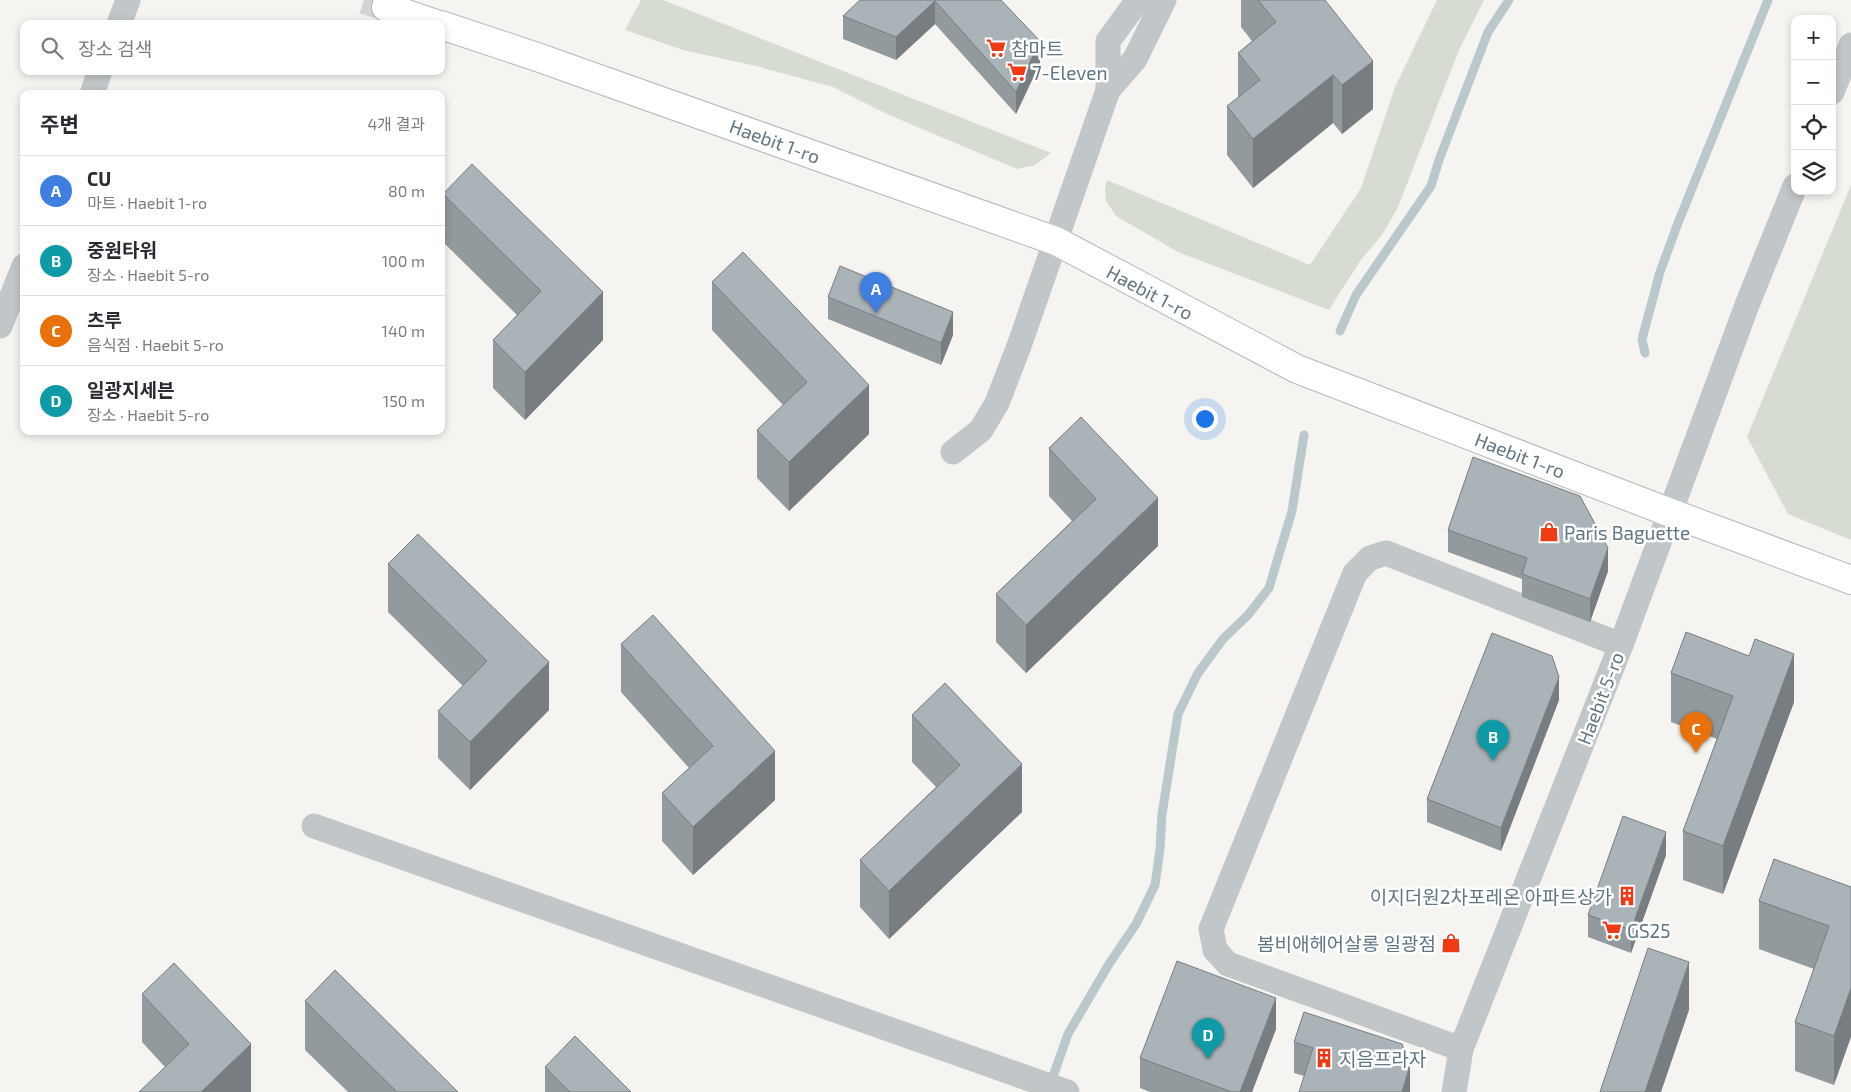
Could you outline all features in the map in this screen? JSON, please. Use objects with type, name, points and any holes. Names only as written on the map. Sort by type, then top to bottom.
[{"type":"street","points":[[120,20],[128,0]]},
{"type":"street","points":[[953,452],[981,430],[997,404],[1108,90],[1108,41],[1138,0]]},
{"type":"street","points":[[1108,90],[1135,59],[1164,0]]},
{"type":"street","points":[[386,7],[424,20]]},
{"type":"street","name":"Haebit 1-ro","points":[[445,26],[537,57],[1056,241],[1297,369],[1851,580]]},
{"type":"street","points":[[1836,82],[1851,45]]},
{"type":"street","points":[[93,90],[99,75]]},
{"type":"street","name":"Haebit 5-ro","points":[[1454,1092],[1461,1050],[1621,645],[1747,305],[1791,195]]},
{"type":"street","points":[[0,326],[20,276]]},
{"type":"street","points":[[1461,1050],[1228,964],[1215,950],[1211,929],[1355,572],[1370,558],[1386,554],[1621,645]]},
{"type":"street","points":[[314,826],[1067,1092]]},
{"type":"shaded area","points":[[641,0],[663,0],[1051,153],[1035,165],[1017,169],[889,115],[833,87],[756,66],[683,50],[625,30]]},
{"type":"shaded area","points":[[1437,0],[1484,0],[1459,50],[1398,207],[1382,235],[1360,261],[1329,310],[1178,252],[1116,216],[1106,201],[1105,189],[1107,180],[1310,265],[1361,188],[1395,87]]},
{"type":"shaded area","points":[[1851,185],[1851,540],[1788,514],[1747,437]]},
{"type":"building","points":[[860,0],[1001,0],[1040,41],[1016,92],[935,1],[896,37],[843,16]]},
{"type":"building","points":[[1258,0],[1325,0],[1373,61],[1342,85],[1333,75],[1253,139],[1227,106],[1260,80],[1238,53],[1276,22]]},
{"type":"building","points":[[472,164],[603,292],[525,372],[493,340],[541,291],[445,196],[445,192]]},
{"type":"building","points":[[743,252],[869,385],[789,462],[757,430],[807,382],[712,282]]},
{"type":"building","points":[[840,266],[953,312],[941,343],[828,297]]},
{"type":"building","points":[[1081,417],[1158,498],[1026,625],[996,594],[1096,499],[1049,448]]},
{"type":"building","points":[[1473,457],[1580,496],[1608,548],[1590,599],[1522,574],[1527,558],[1448,530]]},
{"type":"building","points":[[418,534],[549,662],[470,742],[438,711],[487,661],[388,564]]},
{"type":"building","points":[[653,615],[775,751],[693,827],[662,793],[713,746],[621,644]]},
{"type":"building","points":[[1686,632],[1749,656],[1755,639],[1794,654],[1723,846],[1683,831],[1733,696],[1671,673]]},
{"type":"building","points":[[1492,633],[1552,656],[1559,677],[1501,828],[1427,799]]},
{"type":"building","points":[[945,683],[1022,764],[889,891],[860,860],[960,765],[912,715]]},
{"type":"building","name":"이지더원2차포레온 아파트상가","points":[[1623,816],[1666,832],[1631,930],[1588,915]]},
{"type":"building","points":[[1774,859],[1851,887],[1851,988],[1834,1036],[1795,1022],[1829,926],[1759,901]]},
{"type":"building","points":[[1648,948],[1689,962],[1645,1092],[1600,1092]]},
{"type":"building","points":[[1177,961],[1276,998],[1240,1092],[1232,1092],[1140,1058]]},
{"type":"building","points":[[174,963],[251,1044],[201,1092],[139,1092],[189,1044],[142,994]]},
{"type":"building","points":[[335,970],[458,1092],[397,1092],[305,1001]]},
{"type":"building","points":[[1304,1012],[1402,1044],[1410,1065],[1402,1092],[1299,1092],[1313,1048],[1294,1042]]},
{"type":"building","points":[[575,1036],[631,1092],[570,1092],[545,1067]]},
{"type":"waterway","points":[[1340,331],[1356,295],[1431,186],[1439,160],[1488,32],[1509,0]]},
{"type":"waterway","points":[[1645,353],[1642,339],[1660,272],[1768,0]]},
{"type":"waterway","points":[[1050,1085],[1068,1034],[1109,964],[1136,924],[1155,885],[1162,814],[1178,714],[1198,673],[1223,639],[1248,615],[1269,588],[1292,511],[1304,435]]},
{"type":"tunnel","points":[[364,0],[386,7]]},
{"type":"place","name":"참마트","points":[[996,48]]},
{"type":"place","name":"7-Eleven","points":[[1017,72]]},
{"type":"place","name":"CU","points":[[876,313]]},
{"type":"place","name":"Paris Baguette","points":[[1549,532]]},
{"type":"place","name":"츠루","points":[[1696,753]]},
{"type":"place","name":"중원타워","points":[[1493,761]]},
{"type":"place","name":"이지더원2차포레온 아파트상가","points":[[1627,896]]},
{"type":"place","name":"GS25","points":[[1612,930]]},
{"type":"place","name":"봄비애헤어살롱 일광점","points":[[1451,943]]},
{"type":"place","name":"지음프라자","points":[[1324,1058]]},
{"type":"place","name":"일광지세븐","points":[[1208,1059]]}]
